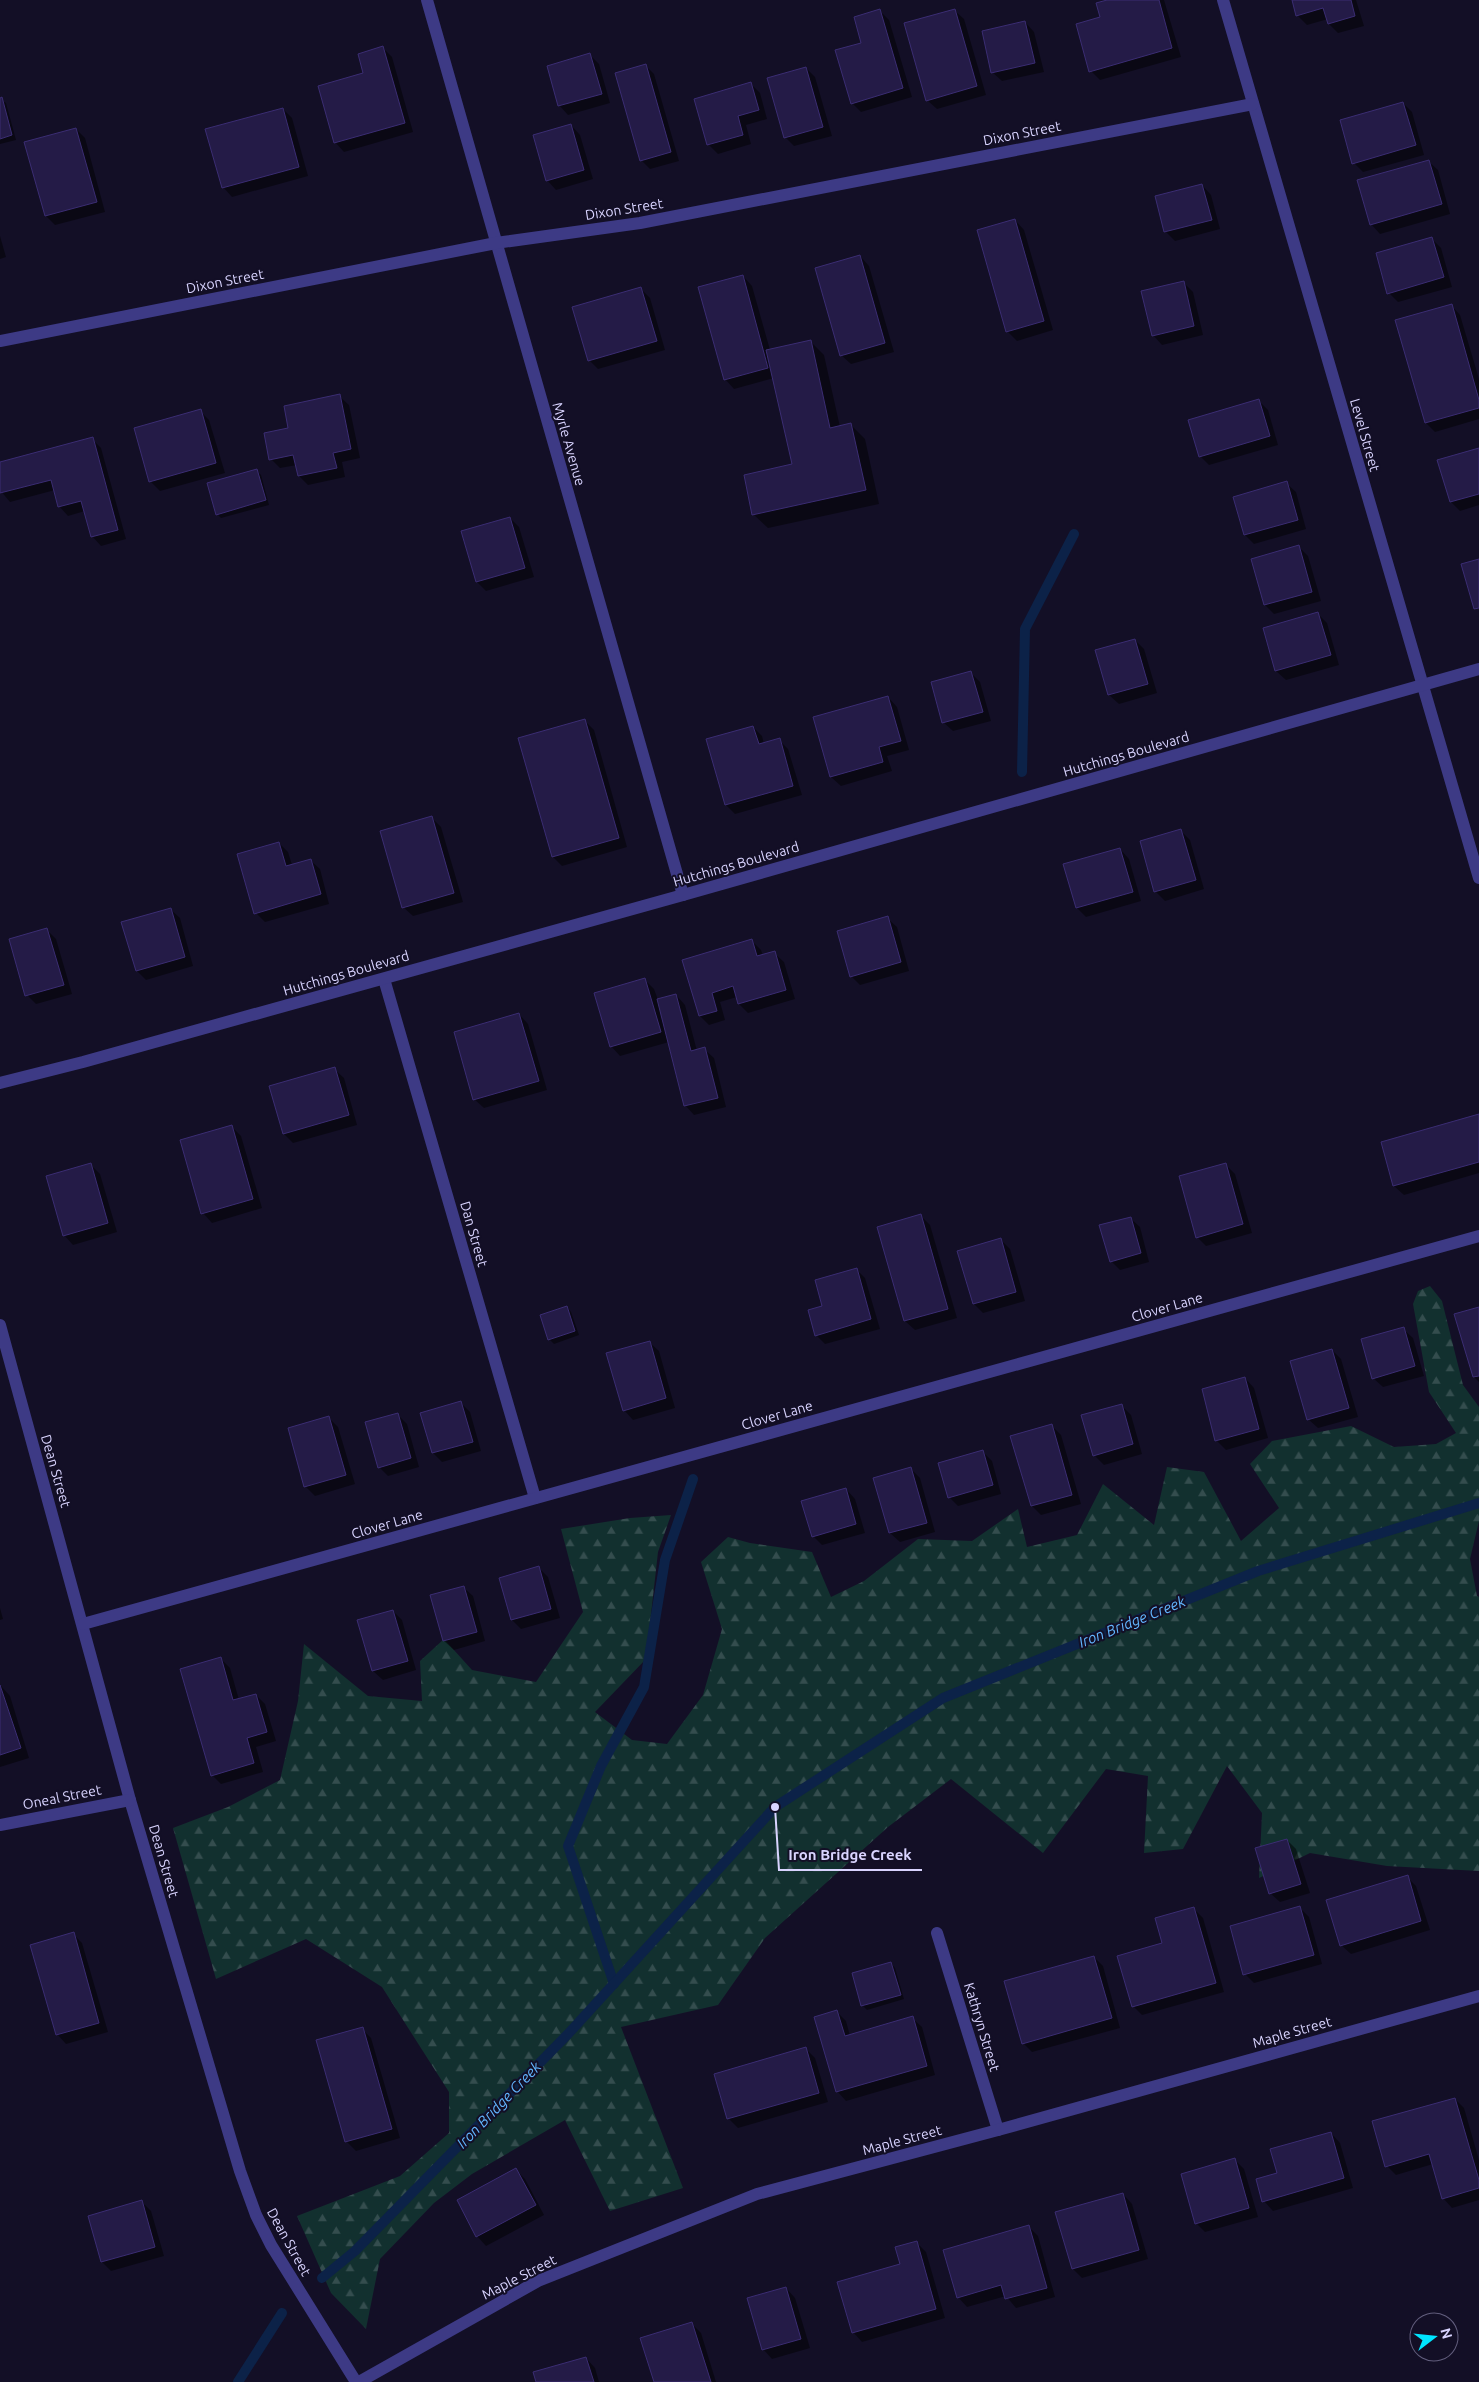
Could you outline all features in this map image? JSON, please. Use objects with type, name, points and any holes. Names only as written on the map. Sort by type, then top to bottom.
[{"type":"street","name":"Myrle Avenue","points":[[427,0],[683,895]]},
{"type":"street","name":"Level Street","points":[[1223,0],[1479,878]]},
{"type":"street","name":"Dixon Street","points":[[0,341],[496,243],[640,222],[1253,104]]},
{"type":"street","name":"Hutchings Boulevard","points":[[0,1083],[384,979],[1479,669]]},
{"type":"street","name":"Dan Street","points":[[384,979],[535,1498]]},
{"type":"street","name":"Clover Lane","points":[[83,1624],[1479,1236]]},
{"type":"street","name":"Dean Street","points":[[0,1325],[130,1800],[237,2163],[256,2214],[271,2245],[358,2382]]},
{"type":"street","name":"Oneal Street","points":[[0,1825],[130,1800]]},
{"type":"street","name":"Kathryn Street","points":[[937,1933],[998,2130]]},
{"type":"street","name":"Maple Street","points":[[358,2382],[538,2281],[757,2194],[998,2130],[1479,1996]]},
{"type":"green space","points":[[1430,1286],[1442,1301],[1463,1385],[1479,1407],[1479,1521],[1470,1559],[1477,1596],[1479,1597],[1479,1871],[1387,1866],[1310,1853],[1259,1878],[1262,1813],[1227,1766],[1183,1849],[1144,1853],[1148,1776],[1106,1769],[1043,1853],[951,1779],[888,1827],[765,1938],[718,2005],[621,2027],[683,2188],[610,2211],[565,2120],[472,2174],[434,2203],[380,2259],[366,2329],[331,2293],[297,2216],[400,2176],[449,2133],[449,2092],[382,1987],[306,1939],[216,1979],[173,1828],[228,1807],[280,1780],[298,1701],[304,1644],[368,1696],[422,1701],[420,1661],[444,1639],[472,1670],[536,1682],[583,1612],[561,1529],[630,1518],[671,1515],[658,1552],[646,1659],[595,1712],[632,1740],[667,1744],[703,1695],[722,1629],[701,1562],[728,1537],[750,1543],[812,1552],[831,1597],[864,1581],[918,1539],[972,1541],[1018,1509],[1027,1547],[1077,1535],[1103,1484],[1154,1525],[1167,1467],[1204,1472],[1241,1541],[1279,1508],[1250,1464],[1272,1441],[1351,1426],[1394,1447],[1436,1444],[1456,1433],[1429,1392],[1413,1304],[1418,1291]]},
{"type":"building","points":[[1107,0],[1159,0],[1172,48],[1089,72],[1076,24],[1100,17],[1096,3]]},
{"type":"building","points":[[1292,0],[1351,0],[1355,16],[1328,24],[1323,8],[1296,16]]},
{"type":"building","points":[[880,9],[903,88],[851,104],[835,50],[861,43],[854,17]]},
{"type":"building","points":[[955,9],[977,86],[926,101],[904,23]]},
{"type":"building","points":[[1025,21],[1035,63],[991,73],[982,31]]},
{"type":"building","points":[[383,46],[405,123],[334,143],[318,86],[363,73],[358,54]]},
{"type":"building","points":[[590,53],[602,94],[558,106],[547,66]]},
{"type":"building","points":[[646,64],[671,152],[640,161],[615,73]]},
{"type":"building","points":[[806,67],[823,127],[784,138],[767,78]]},
{"type":"building","points":[[751,82],[759,110],[738,116],[743,135],[707,145],[694,99]]},
{"type":"building","points":[[2,97],[12,135],[0,139],[0,98]]},
{"type":"building","points":[[1403,102],[1416,145],[1352,164],[1340,120]]},
{"type":"building","points":[[283,108],[299,167],[222,188],[205,129]]},
{"type":"building","points":[[571,124],[584,170],[546,181],[533,135]]},
{"type":"building","points":[[76,128],[97,202],[45,216],[24,142]]},
{"type":"building","points":[[1429,160],[1442,204],[1370,225],[1357,180]]},
{"type":"building","points":[[1202,184],[1212,220],[1164,232],[1155,196]]},
{"type":"building","points":[[1015,219],[1044,321],[1006,332],[977,230]]},
{"type":"building","points":[[1432,237],[1444,277],[1387,294],[1376,253]]},
{"type":"building","points":[[860,255],[885,343],[840,356],[815,268]]},
{"type":"building","points":[[743,275],[768,368],[724,380],[698,287]]},
{"type":"building","points":[[1184,281],[1194,326],[1152,336],[1141,291]]},
{"type":"building","points":[[641,287],[657,341],[588,361],[572,307]]},
{"type":"building","points":[[1452,304],[1479,400],[1479,408],[1425,423],[1395,320]]},
{"type":"building","points":[[811,340],[830,428],[851,423],[866,490],[752,515],[744,475],[792,464],[766,350]]},
{"type":"building","points":[[340,394],[351,449],[333,453],[337,468],[298,476],[293,455],[269,460],[264,433],[288,428],[284,406]]},
{"type":"building","points":[[1259,399],[1270,436],[1199,457],[1188,420]]},
{"type":"building","points":[[201,409],[216,463],[149,482],[134,428]]},
{"type":"building","points":[[93,437],[118,530],[91,537],[81,501],[58,507],[51,480],[0,493],[0,462]]},
{"type":"building","points":[[1479,448],[1479,494],[1450,502],[1437,460]]},
{"type":"building","points":[[257,469],[266,500],[216,515],[207,483]]},
{"type":"building","points":[[1287,481],[1298,520],[1244,535],[1233,497]]},
{"type":"building","points":[[510,517],[525,568],[476,582],[461,531]]},
{"type":"building","points":[[1299,545],[1312,592],[1264,605],[1251,559]]},
{"type":"building","points":[[1479,559],[1479,608],[1474,609],[1461,564]]},
{"type":"building","points":[[1318,612],[1331,655],[1275,671],[1263,628]]},
{"type":"building","points":[[1135,639],[1148,684],[1108,695],[1095,650]]},
{"type":"building","points":[[971,671],[983,712],[942,723],[931,682]]},
{"type":"building","points":[[888,696],[901,741],[879,747],[883,762],[830,777],[813,717]]},
{"type":"building","points":[[585,719],[619,838],[552,857],[518,738]]},
{"type":"building","points":[[753,726],[759,744],[780,738],[793,786],[725,805],[706,739]]},
{"type":"building","points":[[432,816],[454,893],[402,908],[380,831]]},
{"type":"building","points":[[1181,829],[1196,880],[1154,892],[1140,841]]},
{"type":"building","points":[[279,842],[286,866],[311,859],[321,894],[254,914],[237,854]]},
{"type":"building","points":[[1120,848],[1133,892],[1076,908],[1063,864]]},
{"type":"building","points":[[171,908],[185,957],[136,971],[121,922]]},
{"type":"building","points":[[888,916],[901,962],[850,977],[837,931]]},
{"type":"building","points":[[47,928],[64,985],[25,996],[9,939]]},
{"type":"building","points":[[752,939],[757,956],[775,951],[786,990],[738,1004],[733,986],[712,993],[717,1011],[699,1016],[682,960]]},
{"type":"building","points":[[645,978],[661,1032],[610,1047],[594,993]]},
{"type":"building","points":[[676,994],[691,1051],[705,1047],[718,1098],[684,1106],[657,999]]},
{"type":"building","points":[[519,1013],[539,1081],[473,1100],[454,1032]]},
{"type":"building","points":[[335,1067],[349,1115],[283,1134],[269,1086]]},
{"type":"building","points":[[1479,1114],[1479,1162],[1393,1186],[1381,1142]]},
{"type":"building","points":[[232,1125],[253,1199],[201,1214],[180,1140]]},
{"type":"building","points":[[91,1163],[108,1223],[63,1236],[46,1176]]},
{"type":"building","points":[[1226,1163],[1243,1224],[1196,1238],[1179,1176]]},
{"type":"building","points":[[921,1214],[948,1309],[904,1321],[877,1227]]},
{"type":"building","points":[[1131,1217],[1141,1253],[1110,1262],[1099,1225]]},
{"type":"building","points":[[1001,1238],[1016,1292],[973,1304],[957,1251]]},
{"type":"building","points":[[857,1268],[871,1319],[815,1336],[808,1310],[822,1306],[815,1280]]},
{"type":"building","points":[[567,1306],[575,1331],[548,1340],[540,1315]]},
{"type":"building","points":[[1479,1307],[1479,1376],[1473,1377],[1454,1314]]},
{"type":"building","points":[[1404,1327],[1415,1366],[1372,1379],[1361,1339]]},
{"type":"building","points":[[650,1341],[666,1398],[623,1411],[606,1353]]},
{"type":"building","points":[[1332,1349],[1349,1408],[1307,1420],[1290,1361]]},
{"type":"building","points":[[1245,1377],[1259,1429],[1215,1441],[1202,1389]]},
{"type":"building","points":[[461,1401],[473,1442],[432,1453],[420,1413]]},
{"type":"building","points":[[1122,1404],[1133,1444],[1093,1456],[1081,1415]]},
{"type":"building","points":[[398,1413],[411,1458],[378,1468],[365,1422]]},
{"type":"building","points":[[329,1416],[346,1475],[304,1487],[288,1428]]},
{"type":"building","points":[[1052,1424],[1072,1495],[1031,1506],[1010,1436]]},
{"type":"building","points":[[983,1450],[993,1485],[948,1498],[938,1463]]},
{"type":"building","points":[[911,1467],[927,1523],[889,1533],[873,1478]]},
{"type":"building","points":[[846,1488],[856,1524],[812,1537],[801,1501]]},
{"type":"building","points":[[539,1566],[551,1609],[511,1620],[499,1578]]},
{"type":"building","points":[[464,1586],[477,1632],[443,1641],[430,1595]]},
{"type":"building","points":[[393,1610],[408,1661],[372,1671],[357,1620]]},
{"type":"building","points":[[221,1657],[233,1700],[256,1694],[267,1732],[247,1738],[254,1763],[211,1776],[180,1669]]},
{"type":"building","points":[[0,1685],[21,1748],[0,1755]]},
{"type":"building","points":[[1287,1839],[1301,1884],[1269,1894],[1255,1848]]},
{"type":"building","points":[[1408,1875],[1421,1921],[1340,1946],[1326,1900]]},
{"type":"building","points":[[1300,1906],[1314,1955],[1243,1975],[1230,1926]]},
{"type":"building","points":[[1194,1907],[1216,1983],[1132,2007],[1117,1956],[1162,1943],[1155,1918]]},
{"type":"building","points":[[74,1932],[99,2023],[56,2035],[30,1945]]},
{"type":"building","points":[[1094,1956],[1112,2018],[1022,2044],[1004,1981]]},
{"type":"building","points":[[891,1962],[901,1995],[861,2006],[852,1973]]},
{"type":"building","points":[[837,2010],[845,2036],[913,2016],[927,2066],[836,2092],[814,2017]]},
{"type":"building","points":[[363,2027],[392,2129],[345,2142],[316,2040]]},
{"type":"building","points":[[806,2047],[819,2093],[727,2119],[714,2074]]},
{"type":"building","points":[[1455,2098],[1479,2180],[1479,2188],[1442,2199],[1429,2154],[1385,2167],[1372,2121]]},
{"type":"building","points":[[1331,2132],[1344,2178],[1262,2202],[1256,2179],[1277,2173],[1270,2149]]},
{"type":"building","points":[[1235,2158],[1249,2208],[1195,2224],[1181,2174]]},
{"type":"building","points":[[516,2168],[536,2205],[476,2237],[457,2200]]},
{"type":"building","points":[[1123,2193],[1139,2250],[1072,2269],[1055,2212]]},
{"type":"building","points":[[142,2200],[155,2247],[101,2262],[88,2216]]},
{"type":"building","points":[[1029,2225],[1047,2288],[1005,2299],[1001,2285],[957,2298],[943,2250]]},
{"type":"building","points":[[917,2241],[936,2309],[852,2333],[837,2282],[900,2264],[895,2247]]},
{"type":"building","points":[[786,2287],[801,2339],[762,2350],[747,2298]]},
{"type":"building","points":[[692,2322],[711,2382],[654,2382],[640,2338]]},
{"type":"building","points":[[586,2357],[594,2382],[536,2382],[533,2372]]},
{"type":"waterway","points":[[1022,772],[1025,629],[1074,534]]},
{"type":"waterway","points":[[614,1984],[568,1846],[601,1766],[644,1687],[665,1560],[693,1479]]},
{"type":"waterway","name":"Iron Bridge Creek","points":[[322,2278],[355,2251],[568,2034],[775,1807],[943,1698],[1258,1571],[1479,1503]]},
{"type":"waterway","name":"Iron Bridge Creek","points":[[238,2382],[282,2313]]},
{"type":"place","name":"Iron Bridge Creek","points":[[775,1807]]}]
